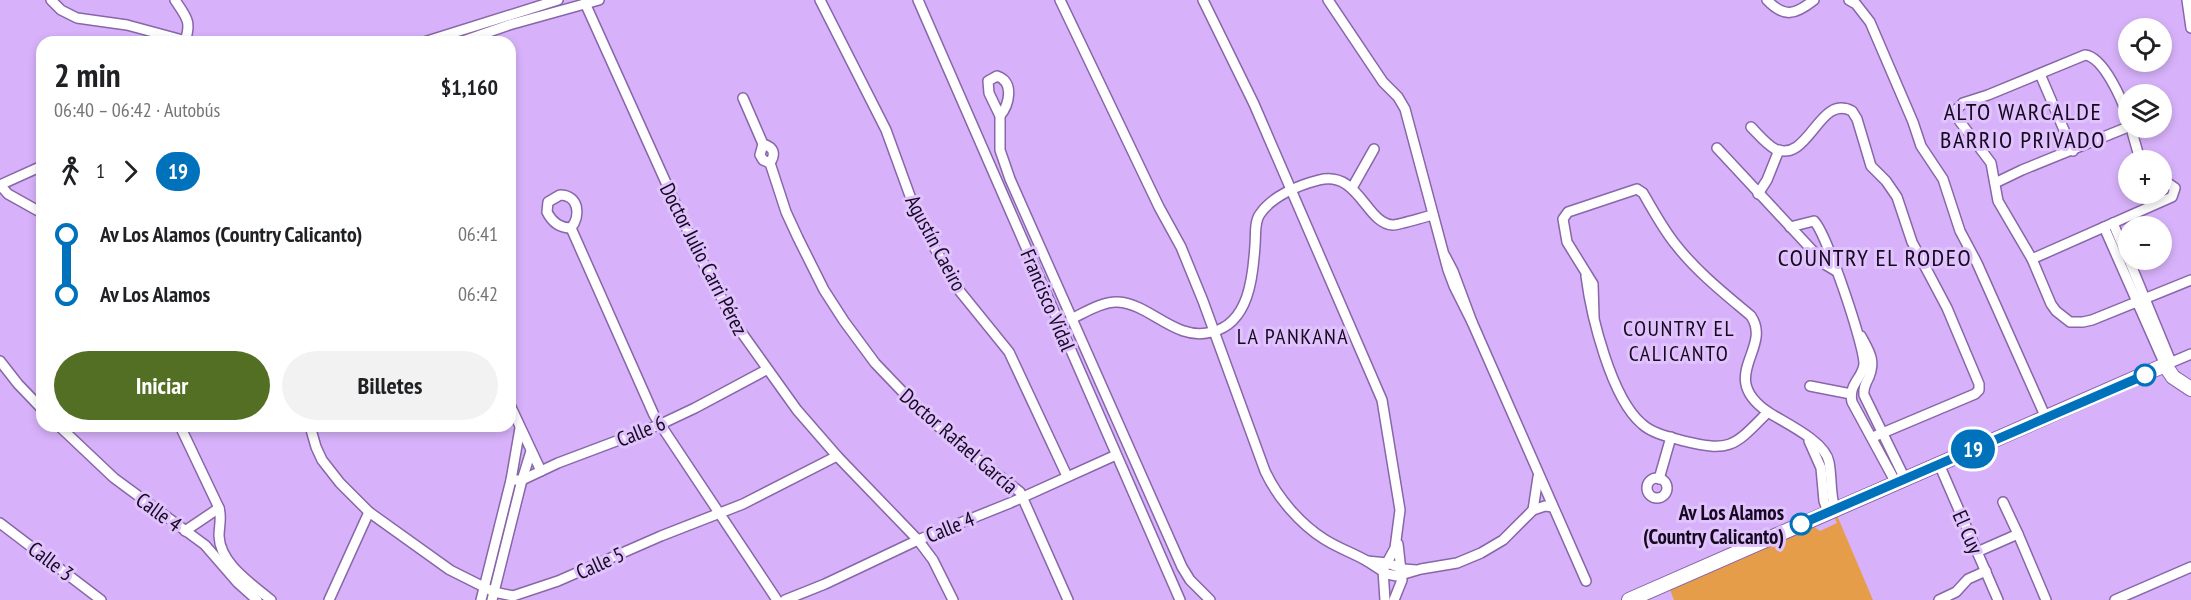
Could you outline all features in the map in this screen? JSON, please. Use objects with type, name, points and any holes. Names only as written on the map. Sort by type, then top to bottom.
[{"type":"main road","points":[[1629,600],[2168,364],[2173,378],[2191,389]]},
{"type":"street","points":[[51,0],[61,10],[77,18],[127,25],[169,36]]},
{"type":"street","points":[[175,0],[189,22],[188,36]]},
{"type":"street","points":[[443,36],[558,0]]},
{"type":"street","points":[[477,36],[599,0]]},
{"type":"street","name":"Agustín Caeiro","points":[[820,0],[886,130],[914,207],[925,230],[958,289],[1009,352],[1067,476]]},
{"type":"street","name":"Francisco Vidal","points":[[918,0],[1180,600]]},
{"type":"street","points":[[1060,0],[1159,207],[1181,247],[1265,471],[1274,488],[1289,507],[1322,538],[1367,561],[1385,567],[1391,576],[1402,572],[1451,565],[1481,553],[1503,540],[1533,510],[1545,506],[1553,507]]},
{"type":"street","points":[[1203,0],[1254,104],[1382,400],[1400,502],[1397,539],[1393,554],[1385,567],[1386,600]]},
{"type":"street","points":[[1328,0],[1383,82],[1405,109],[1444,254],[1586,581]]},
{"type":"street","points":[[1767,0],[1781,12],[1790,14],[1814,0]]},
{"type":"street","points":[[1849,0],[1856,4],[1870,22],[1921,146],[1943,179],[1960,231],[1977,262],[2046,418]]},
{"type":"street","points":[[2188,0],[2191,9]]},
{"type":"street","points":[[2188,0],[2191,28]]},
{"type":"street","name":"Doctor Julio Carri Pérez","points":[[585,3],[706,270],[734,322],[766,370],[797,410],[837,456],[918,540],[933,560],[952,600]]},
{"type":"street","points":[[2118,91],[2092,56],[2085,55],[1963,103],[1956,110],[1957,120],[1991,163],[2000,205],[2032,259],[2051,304],[2056,311],[2070,321],[2091,320],[2191,280]]},
{"type":"street","points":[[2040,74],[2073,151]]},
{"type":"street","name":"Doctor Rafael García","points":[[743,98],[763,144],[760,155],[763,160],[770,163],[786,212],[811,265],[839,313],[860,344],[920,410],[958,444],[1017,489],[1068,600]]},
{"type":"street","points":[[1751,127],[1769,145],[1787,151],[1799,145],[1831,112],[1841,108],[1852,111],[1871,166],[1897,197],[1912,242],[1947,308],[1979,384],[1979,390],[1975,394],[1873,437]]},
{"type":"street","points":[[1000,116],[999,141],[1003,160],[1071,319],[1182,567],[1190,580],[1210,600]]},
{"type":"street","points":[[1995,183],[2118,132]]},
{"type":"street","points":[[1717,148],[1826,265],[1836,271]]},
{"type":"street","points":[[1352,188],[1374,149]]},
{"type":"street","points":[[1758,194],[1767,180],[1779,150]]},
{"type":"street","points":[[36,169],[0,185],[8,194],[36,210]]},
{"type":"street","points":[[1071,319],[1106,304],[1118,302],[1144,312],[1179,331],[1205,334],[1214,332],[1236,317],[1245,305],[1254,259],[1256,224],[1260,214],[1273,201],[1292,190],[1323,180],[1338,182],[1352,188],[1382,220],[1391,225],[1433,215]]},
{"type":"street","points":[[1767,412],[1742,438],[1735,443],[1719,447],[1705,446],[1648,429],[1630,411],[1601,347],[1589,303],[1585,272],[1564,236],[1562,224],[1564,215],[1633,189],[1640,190],[1675,244],[1715,286],[1755,321],[1757,335],[1745,377],[1750,398],[1767,412],[1820,446],[1827,456],[1832,511]]},
{"type":"street","points":[[2032,259],[2156,204]]},
{"type":"street","points":[[1790,227],[1811,221],[1816,222],[1823,236],[1856,326],[1872,356],[1872,370],[1863,388],[1864,395],[1882,433],[1900,481]]},
{"type":"street","points":[[2109,225],[2118,241]]},
{"type":"street","points":[[2109,225],[2168,364],[2191,354]]},
{"type":"street","points":[[571,228],[650,409],[777,600]]},
{"type":"street","points":[[2131,270],[2141,300]]},
{"type":"street","points":[[1856,326],[1864,366],[1851,394],[1852,402],[1900,481]]},
{"type":"street","points":[[0,360],[36,403]]},
{"type":"street","name":"Calle 6","points":[[511,480],[522,480],[659,425],[766,370]]},
{"type":"street","points":[[1810,386],[1851,394]]},
{"type":"street","points":[[516,419],[541,471]]},
{"type":"street","points":[[481,600],[511,480],[520,428]]},
{"type":"street","name":"Calle 4","points":[[65,432],[114,478],[205,545],[238,583],[257,600]]},
{"type":"street","points":[[183,432],[219,508],[221,518],[219,535],[223,550],[233,566],[271,600]]},
{"type":"street","name":"Calle 5","points":[[312,432],[322,460],[340,483],[369,512],[444,566],[484,588],[493,596],[528,593],[587,570],[670,532],[761,496],[837,456]]},
{"type":"street","points":[[1659,479],[1671,437]]},
{"type":"street","points":[[493,596],[531,451]]},
{"type":"street","name":"Calle 4","points":[[785,600],[825,584],[918,540],[1023,498],[1116,455]]},
{"type":"street","name":"El Cuy","points":[[1939,464],[1998,600]]},
{"type":"street","points":[[1533,510],[1539,474]]},
{"type":"street","points":[[2003,501],[2046,600]]},
{"type":"street","points":[[185,531],[219,508]]},
{"type":"street","points":[[329,600],[369,512]]},
{"type":"street","name":"Calle 3","points":[[0,523],[101,600]]},
{"type":"street","points":[[1977,552],[2018,534]]},
{"type":"street","points":[[205,545],[219,535]]},
{"type":"street","points":[[1394,600],[1401,585],[1402,572],[1397,539]]},
{"type":"street","points":[[2115,600],[2191,567]]},
{"type":"street","points":[[1939,600],[1956,592],[1968,579],[1986,571]]},
{"type":"shaded area","points":[[1836,513],[1873,600],[1674,600],[1669,587],[1810,524],[1820,531],[1837,523],[1833,515]]},
{"type":"bus line","name":"19","points":[[1801,524],[2145,375]]},
{"type":"place","name":"Av Los Alamos (Country Calicanto)","points":[[1801,524]]},
{"type":"district","name":"ALTO WARCALDE BARRIO PRIVADO","points":[[2023,125]]},
{"type":"district","name":"COUNTRY EL RODEO","points":[[1875,257]]},
{"type":"district","name":"LA PANKANA","points":[[1293,336]]},
{"type":"district","name":"COUNTRY EL CALICANTO","points":[[1679,340]]}]
